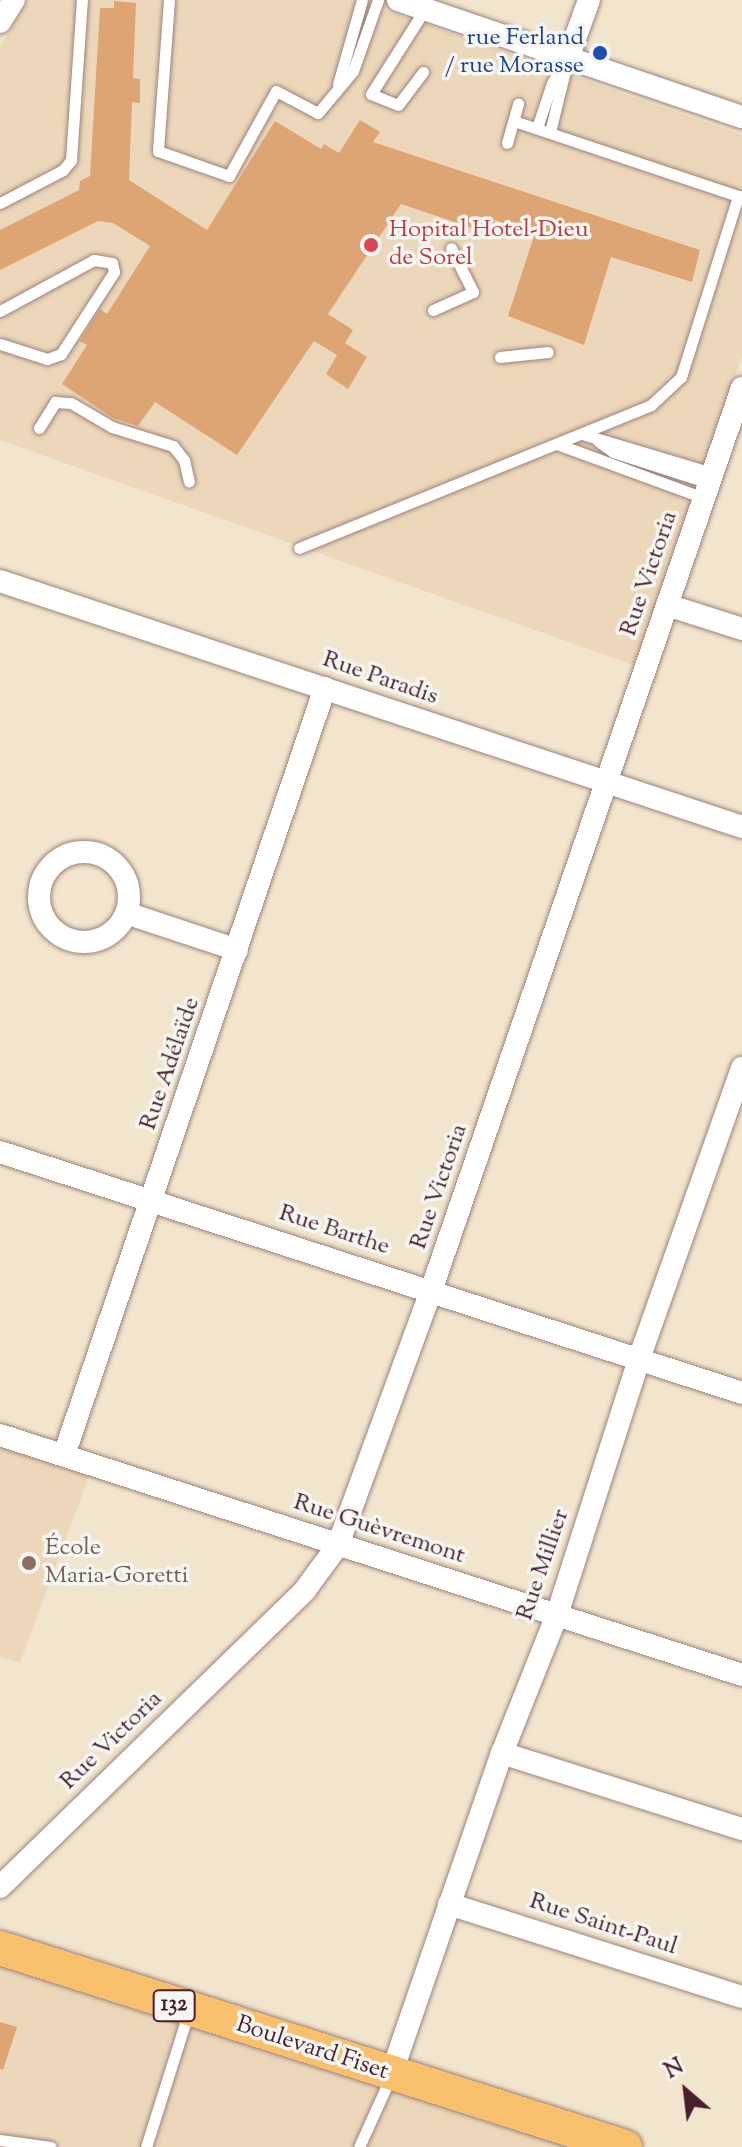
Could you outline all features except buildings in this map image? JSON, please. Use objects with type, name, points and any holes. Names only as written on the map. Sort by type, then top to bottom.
[{"type":"main road","name":"Boulevard Fiset","points":[[0,1948],[611,2145]]},
{"type":"street","points":[[0,22],[14,0]]},
{"type":"street","points":[[398,0],[742,117]]},
{"type":"street","points":[[568,58],[589,0]]},
{"type":"street","name":"Rue Victoria","points":[[0,1887],[305,1590],[338,1545],[431,1291],[742,388]]},
{"type":"street","name":"Rue Paradis","points":[[0,581],[742,827]]},
{"type":"street","points":[[667,605],[742,629]]},
{"type":"street","name":"Rue Adélaïde","points":[[64,1455],[154,1199],[325,688]]},
{"type":"street","points":[[97,853],[121,871],[129,898],[126,913],[107,935],[78,941],[64,937],[43,916],[39,901],[46,873],[68,854],[97,853]]},
{"type":"street","points":[[126,913],[237,950]]},
{"type":"street","name":"Rue Millier","points":[[391,2075],[502,1753],[557,1615],[639,1359],[734,1117],[742,1068]]},
{"type":"street","name":"Rue Barthe","points":[[0,1152],[154,1199],[742,1393]]},
{"type":"street","name":"Rue Guèvremont","points":[[0,1435],[742,1675]]},
{"type":"street","points":[[502,1753],[742,1829]]},
{"type":"street","name":"Rue Saint-Paul","points":[[449,1904],[742,1997]]},
{"type":"lane","points":[[0,203],[63,170],[71,160],[82,0]]},
{"type":"lane","points":[[169,0],[158,151],[229,176],[276,91],[318,113],[359,60],[378,0]]},
{"type":"lane","points":[[335,91],[362,0]]},
{"type":"lane","points":[[423,72],[398,105],[371,94],[425,9]]},
{"type":"lane","points":[[537,128],[552,83],[568,58]]},
{"type":"lane","points":[[550,132],[568,58]]},
{"type":"lane","points":[[507,143],[518,104]]},
{"type":"lane","points":[[299,548],[651,405],[681,377],[739,201],[734,191],[514,121]]},
{"type":"lane","points":[[433,310],[473,292],[451,248]]},
{"type":"lane","points":[[0,311],[94,260],[112,263],[114,272],[61,354],[47,359],[0,344]]},
{"type":"lane","points":[[500,357],[548,352]]},
{"type":"lane","points":[[39,428],[55,402],[71,403],[112,427],[173,446],[184,460],[189,481]]},
{"type":"lane","points":[[582,434],[613,452],[708,485]]},
{"type":"lane","points":[[557,444],[708,485]]},
{"type":"lane","points":[[146,2147],[189,2011]]},
{"type":"lane","points":[[359,2147],[391,2075]]},
{"type":"lane","points":[[0,2140],[51,2147]]},
{"type":"shaded area","name":"Hopital Hotel-Dieu de Sorel","points":[[29,0],[355,0],[742,135],[742,356],[636,666],[0,440],[0,47]]},
{"type":"shaded area","name":"École Maria-Goretti","points":[[0,1439],[92,1468],[20,1663],[0,1657]]},
{"type":"shaded area","points":[[0,1948],[599,2147],[0,2147]]},
{"type":"place","name":"rue Ferland / rue Morasse","points":[[600,53]]},
{"type":"place","name":"Hopital Hotel-Dieu de Sorel","points":[[371,245]]},
{"type":"place","name":"École Maria-Goretti","points":[[29,1563]]}]
